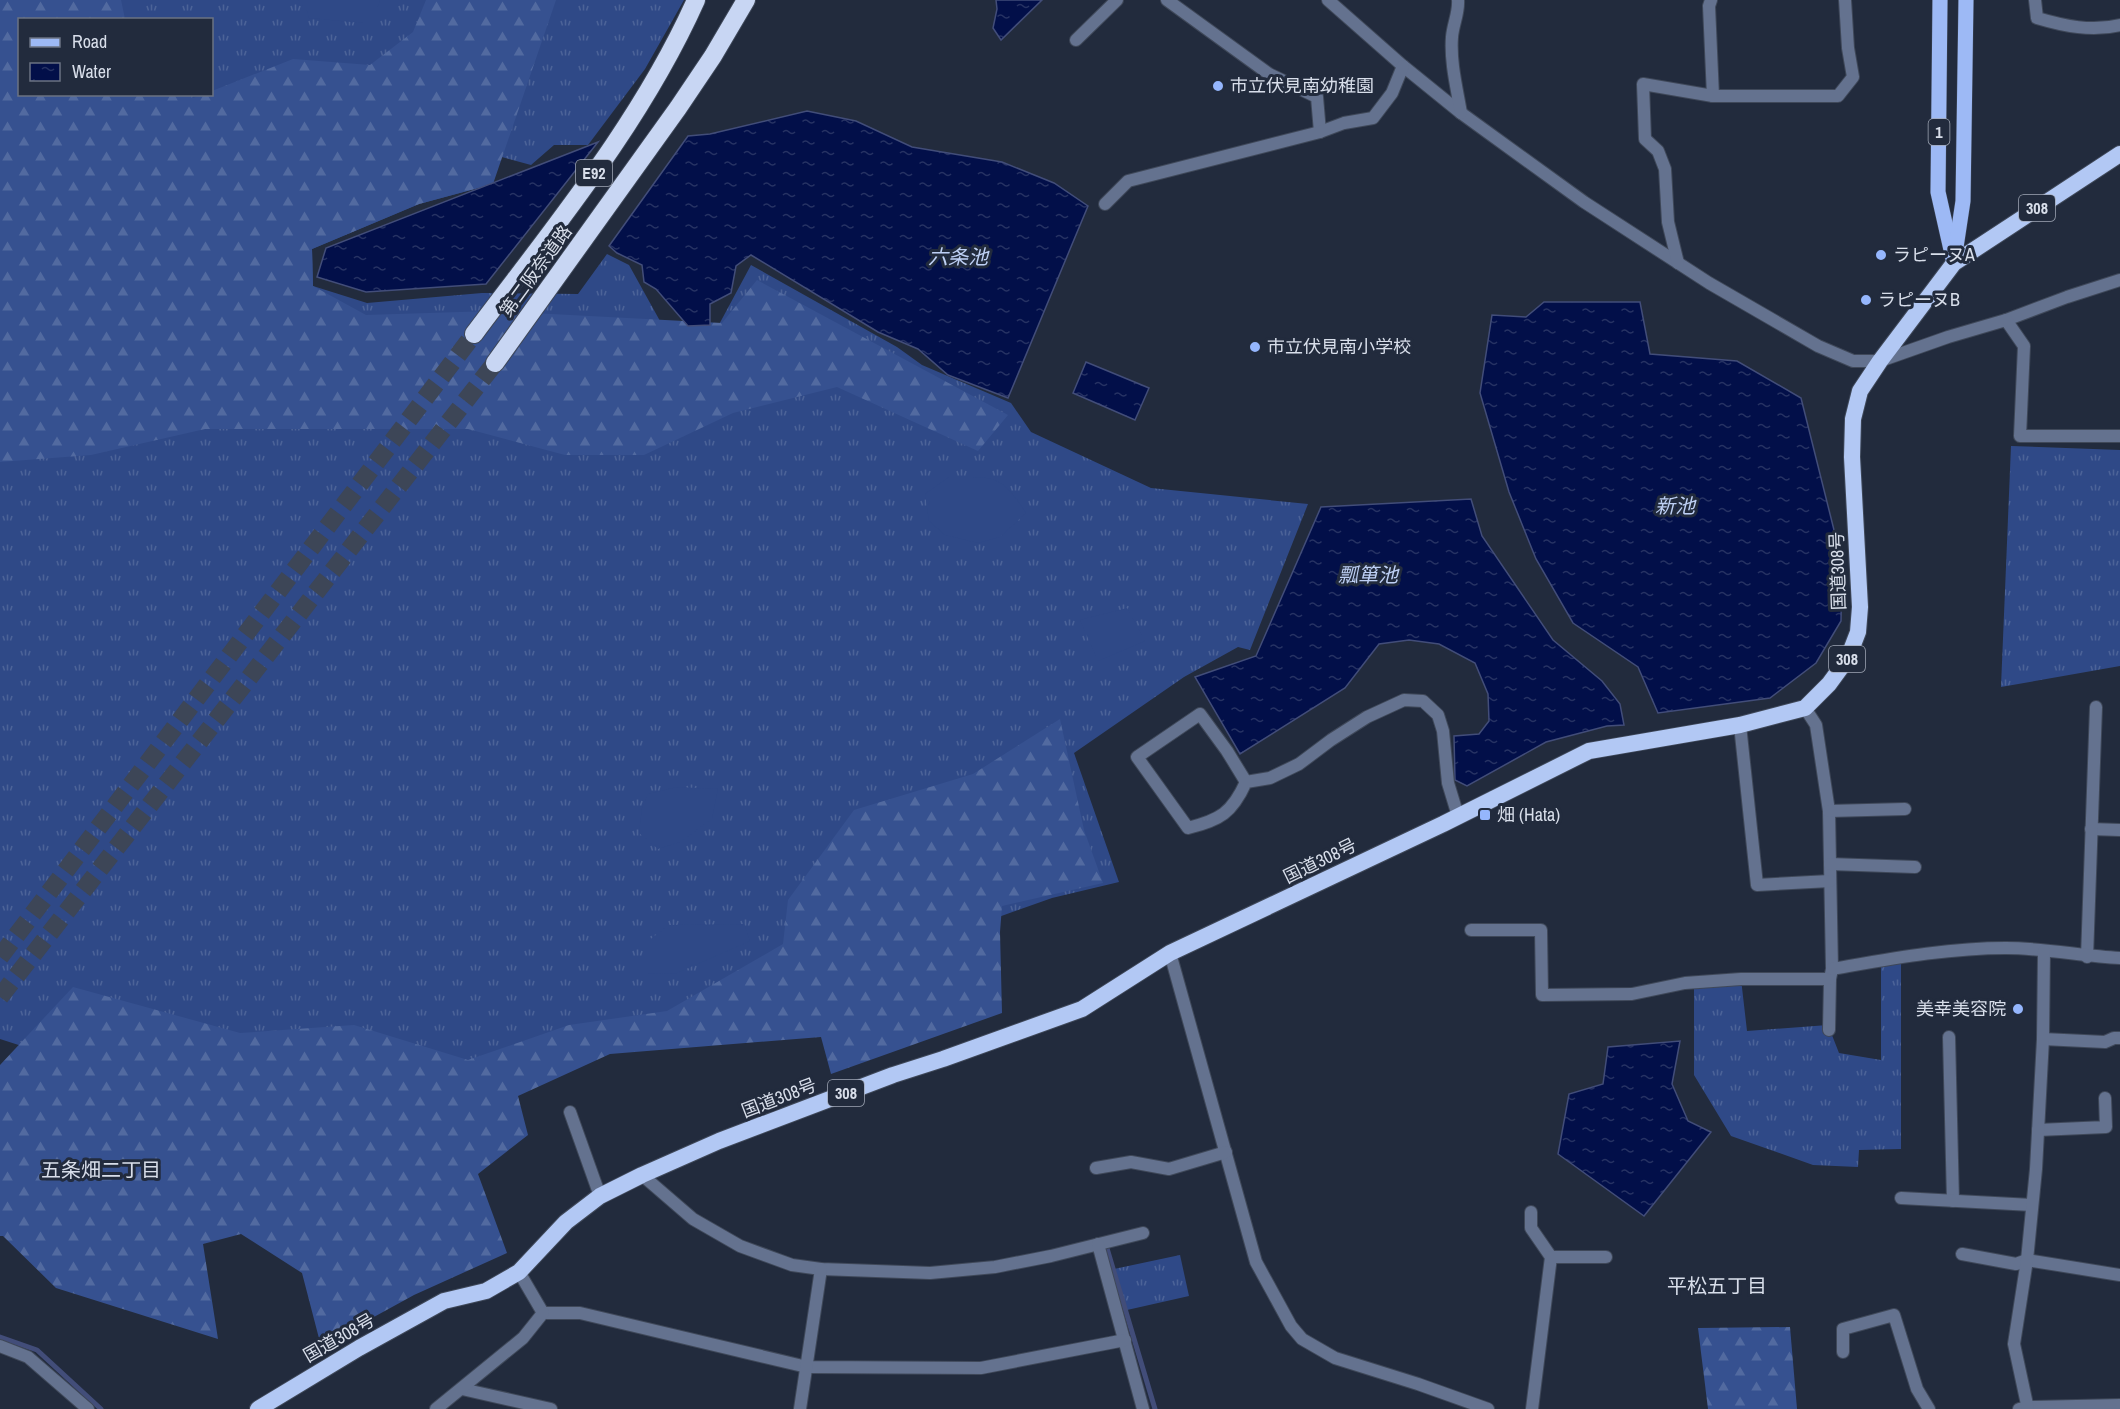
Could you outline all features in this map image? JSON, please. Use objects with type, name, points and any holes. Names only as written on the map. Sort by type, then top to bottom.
[{"type":"highway","name":"E92","points":[[474,334],[586,185],[627,126],[657,79],[696,0]]},
{"type":"highway","name":"第二阪奈道路","points":[[495,363],[702,73],[746,0]]},
{"type":"highway","name":"国道308号","points":[[258,1409],[359,1348],[444,1301],[486,1291],[519,1272],[566,1222],[600,1196],[642,1175],[719,1142],[882,1079],[1082,1009],[1170,953],[1589,751],[1740,725],[1805,708],[1829,684],[1848,658],[1858,632],[1860,607],[1852,457],[1853,419],[1860,391],[1954,263],[2120,154]]},
{"type":"main road","name":"1","points":[[1940,0],[1938,192],[1954,263]]},
{"type":"main road","name":"1","points":[[1954,263],[1963,201],[1966,0]]},
{"type":"street","points":[[1076,40],[1117,0]]},
{"type":"street","points":[[1167,0],[1269,74],[1317,97],[1320,132]]},
{"type":"street","points":[[1328,0],[1461,113],[1584,202],[1709,283],[1818,346],[1853,361],[1880,361],[2120,280]]},
{"type":"street","points":[[1458,0],[1452,51],[1461,113]]},
{"type":"street","points":[[1711,0],[1709,6],[1713,96]]},
{"type":"street","points":[[1678,263],[1668,222],[1665,169],[1658,151],[1645,139],[1643,84],[1713,96],[1838,96],[1853,77],[1848,48],[1845,0]]},
{"type":"street","points":[[2035,0],[2037,18],[2065,26],[2104,29],[2120,25]]},
{"type":"street","points":[[1106,204],[1128,181],[1320,132],[1344,123],[1374,118],[1392,93],[1403,66]]},
{"type":"street","points":[[2006,320],[2024,346],[2020,436],[2120,436]]},
{"type":"street","points":[[1246,782],[1270,778],[1299,764],[1367,717],[1404,700],[1423,701],[1438,715],[1443,731],[1448,783],[1458,816]]},
{"type":"street","points":[[2087,957],[2096,707]]},
{"type":"street","points":[[1805,708],[1816,725],[1829,811],[1831,974],[1829,1030]]},
{"type":"street","points":[[1200,714],[1246,782],[1239,797],[1222,816],[1211,823],[1188,828],[1137,758],[1200,714]]},
{"type":"street","points":[[1740,725],[1757,885],[1830,880]]},
{"type":"street","points":[[1829,811],[1905,809]]},
{"type":"street","points":[[2091,829],[2120,830]]},
{"type":"street","points":[[1830,864],[1915,867]]},
{"type":"street","points":[[1471,930],[1541,930],[1542,995],[1632,994],[1685,983],[1831,974],[1939,951],[2006,948],[2087,957],[2120,958]]},
{"type":"street","points":[[2044,951],[2043,1039],[2038,1130],[2027,1260],[2014,1344],[2025,1408],[2120,1405]]},
{"type":"street","points":[[1170,953],[1256,1262],[1291,1326],[1302,1339],[1335,1358],[1488,1409]]},
{"type":"street","points":[[1949,1037],[1953,1201]]},
{"type":"street","points":[[2043,1039],[2104,1042],[2120,1038]]},
{"type":"street","points":[[2038,1130],[2106,1127],[2105,1098]]},
{"type":"street","points":[[570,1112],[600,1196]]},
{"type":"street","points":[[1096,1168],[1131,1162],[1169,1169],[1226,1152]]},
{"type":"street","points":[[642,1175],[693,1219],[740,1245],[792,1265],[821,1269],[930,1272],[995,1267],[1051,1256],[1143,1233]]},
{"type":"street","points":[[1901,1198],[2032,1205]]},
{"type":"street","points":[[1532,1212],[1532,1228],[1551,1257],[1532,1409]]},
{"type":"street","points":[[1098,1244],[1143,1409]]},
{"type":"street","points":[[1962,1254],[2016,1264],[2027,1260],[2120,1275]]},
{"type":"street","points":[[1551,1257],[1606,1257]]},
{"type":"street","points":[[800,1409],[821,1269]]},
{"type":"street","points":[[519,1272],[543,1313]]},
{"type":"street","points":[[543,1313],[580,1313],[807,1367],[981,1368],[1125,1340]]},
{"type":"street","points":[[436,1409],[523,1338],[543,1313]]},
{"type":"street","points":[[1843,1352],[1843,1329],[1894,1316],[1917,1389],[1929,1409]]},
{"type":"street","points":[[0,1346],[28,1357],[88,1409]]},
{"type":"street","points":[[462,1389],[551,1409]]},
{"type":"green space","points":[[0,0],[684,0],[645,69],[588,145],[554,145],[531,165],[498,156],[493,184],[419,204],[312,249],[313,286],[367,303],[482,293],[578,294],[607,254],[629,265],[665,330],[715,332],[751,265],[897,347],[922,365],[1011,403],[1031,432],[1151,488],[1308,504],[1250,650],[1238,647],[1184,677],[1074,753],[1119,882],[1052,898],[613,1044],[488,1097],[84,1066],[0,1039]]},
{"type":"green space","points":[[0,0],[121,0],[125,18],[18,18],[18,96],[190,96],[192,98],[213,96],[213,91],[293,59],[370,65],[413,32],[426,0],[556,0],[493,184],[419,204],[312,249],[313,286],[366,315],[493,311],[722,323],[757,280],[1008,415],[978,451],[837,387],[733,413],[644,455],[565,455],[468,429],[205,429],[91,455],[0,462]]},
{"type":"green space","points":[[298,0],[380,0],[378,6],[362,23],[309,18],[307,11]]},
{"type":"green space","points":[[2011,446],[2120,450],[2120,666],[2001,687]]},
{"type":"green space","points":[[949,477],[995,480],[1009,490],[1026,513],[1000,537],[978,543],[945,535],[929,521],[925,494]]},
{"type":"green space","points":[[1127,608],[1145,641],[1098,661],[1080,620]]},
{"type":"green space","points":[[1060,719],[1084,830],[1103,883],[1002,906],[1000,932],[1002,1013],[831,1074],[821,1037],[610,1054],[518,1096],[528,1135],[478,1174],[507,1253],[414,1295],[321,1346],[302,1273],[241,1234],[203,1244],[218,1339],[56,1288],[3,1236],[0,1236],[0,1065],[73,987],[240,1033],[354,1025],[468,1060],[569,1025],[667,1011],[783,944],[788,900],[854,810],[973,774]]},
{"type":"green space","points":[[677,787],[718,789],[712,819],[680,842],[658,849],[639,833],[642,808],[648,794]]},
{"type":"green space","points":[[744,924],[750,941],[677,973],[648,974],[648,941],[669,925]]},
{"type":"green space","points":[[1901,957],[1901,1149],[1859,1150],[1858,1167],[1813,1165],[1731,1136],[1694,1075],[1694,982],[1741,979],[1747,1031],[1828,1025],[1839,1053],[1881,1060],[1881,961]]},
{"type":"green space","points":[[1180,1255],[1189,1296],[1127,1310],[1114,1269]]},
{"type":"green space","points":[[1790,1327],[1797,1409],[1708,1409],[1698,1328]]},
{"type":"water","points":[[996,0],[1042,0],[1001,40],[993,28],[997,9]]},
{"type":"water","name":"六条池","points":[[807,111],[856,121],[912,147],[1002,162],[1054,183],[1088,206],[1008,398],[948,375],[918,349],[878,332],[751,255],[736,266],[731,293],[710,304],[710,325],[688,326],[656,289],[644,282],[642,265],[617,253],[609,246],[688,136],[710,134]]},
{"type":"water","points":[[598,142],[486,284],[366,292],[317,277],[326,248]]},
{"type":"water","name":"新池","points":[[1544,302],[1640,302],[1650,354],[1737,361],[1801,398],[1842,562],[1841,621],[1816,663],[1770,698],[1658,713],[1638,667],[1573,623],[1536,559],[1509,492],[1480,393],[1492,315],[1526,317]]},
{"type":"water","points":[[1086,362],[1149,388],[1135,420],[1073,393]]},
{"type":"water","name":"瓢箪池","points":[[1471,499],[1482,536],[1553,640],[1602,681],[1620,704],[1624,725],[1607,726],[1546,742],[1467,786],[1455,780],[1454,736],[1479,734],[1489,721],[1488,694],[1475,663],[1439,644],[1409,640],[1379,644],[1345,688],[1240,754],[1195,677],[1256,656],[1321,507]]},
{"type":"water","points":[[1680,1041],[1672,1084],[1688,1121],[1711,1132],[1644,1216],[1558,1154],[1569,1094],[1603,1084],[1608,1047]]},
{"type":"waterway","points":[[1106,1245],[1155,1409]]},
{"type":"waterway","points":[[0,1337],[37,1350],[101,1409]]},
{"type":"tunnel","points":[[0,957],[474,334]]},
{"type":"tunnel","points":[[0,997],[495,363]]},
{"type":"place","name":"市立伏見南幼稚園","points":[[1218,86]]},
{"type":"place","name":"ラピーヌA","points":[[1881,255]]},
{"type":"place","name":"ラピーヌB","points":[[1866,300]]},
{"type":"place","name":"市立伏見南小学校","points":[[1255,347]]},
{"type":"place","name":"畑 (Hata)","points":[[1485,815]]},
{"type":"place","name":"美幸美容院","points":[[2018,1009]]},
{"type":"district","name":"五条畑二丁目","points":[[101,1170]]},
{"type":"district","name":"平松五丁目","points":[[1717,1286]]}]
